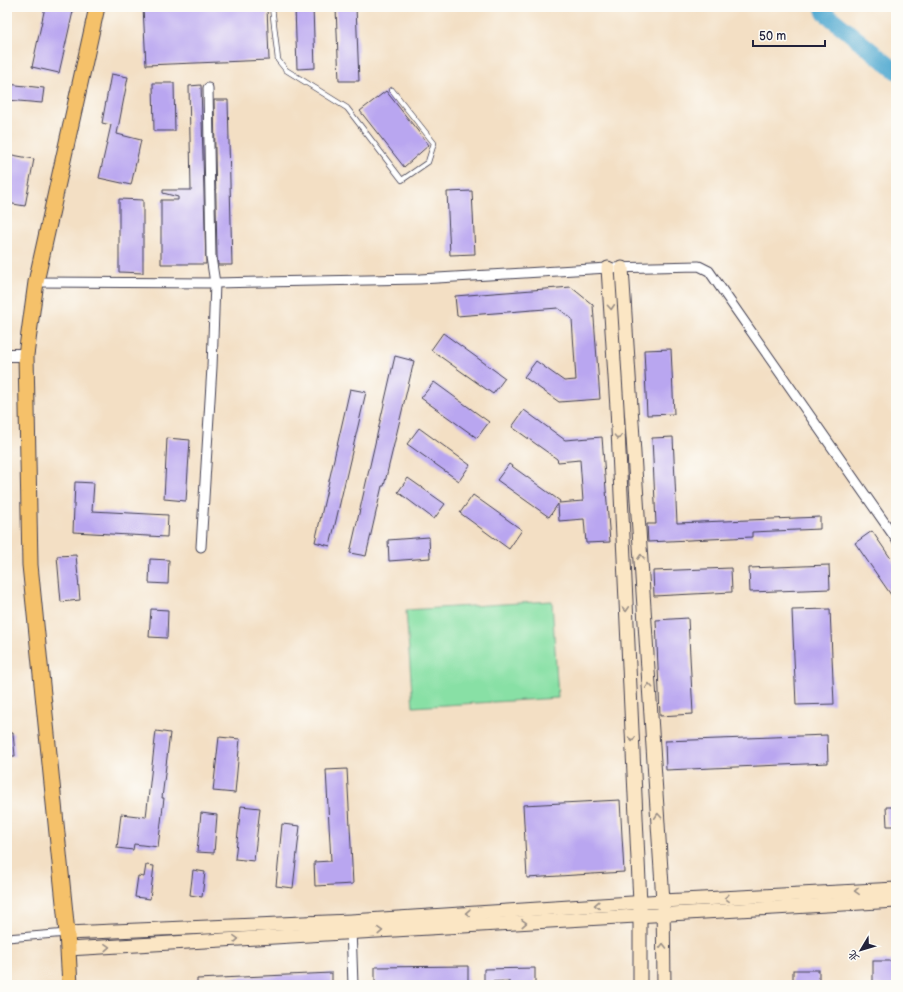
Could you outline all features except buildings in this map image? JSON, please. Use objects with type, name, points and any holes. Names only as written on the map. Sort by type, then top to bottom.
[{"type":"main road","points":[[70,985],[67,933],[30,565],[26,355],[36,282],[97,7]]},
{"type":"main road","points":[[608,268],[617,408],[640,909],[640,985]]},
{"type":"main road","points":[[622,268],[663,901],[664,985]]},
{"type":"main road","points":[[640,909],[663,901],[896,889]]},
{"type":"main road","points":[[68,949],[351,926],[640,909],[663,914],[896,901]]},
{"type":"main road","points":[[67,933],[351,926]]},
{"type":"street","points":[[201,546],[212,367],[215,283],[211,257],[208,88]]},
{"type":"street","points":[[36,282],[215,283],[420,279],[608,268],[699,266],[709,271],[896,539]]},
{"type":"street","points":[[7,355],[26,355]]},
{"type":"street","points":[[351,926],[353,985]]},
{"type":"street","points":[[7,938],[67,933]]},
{"type":"lane","points":[[272,7],[278,60],[286,70],[347,108],[402,180],[428,162],[434,143],[392,90]]},
{"type":"green space","points":[[552,601],[558,698],[413,707],[406,610]]},
{"type":"waterway","points":[[823,7],[825,13],[896,71]]}]
